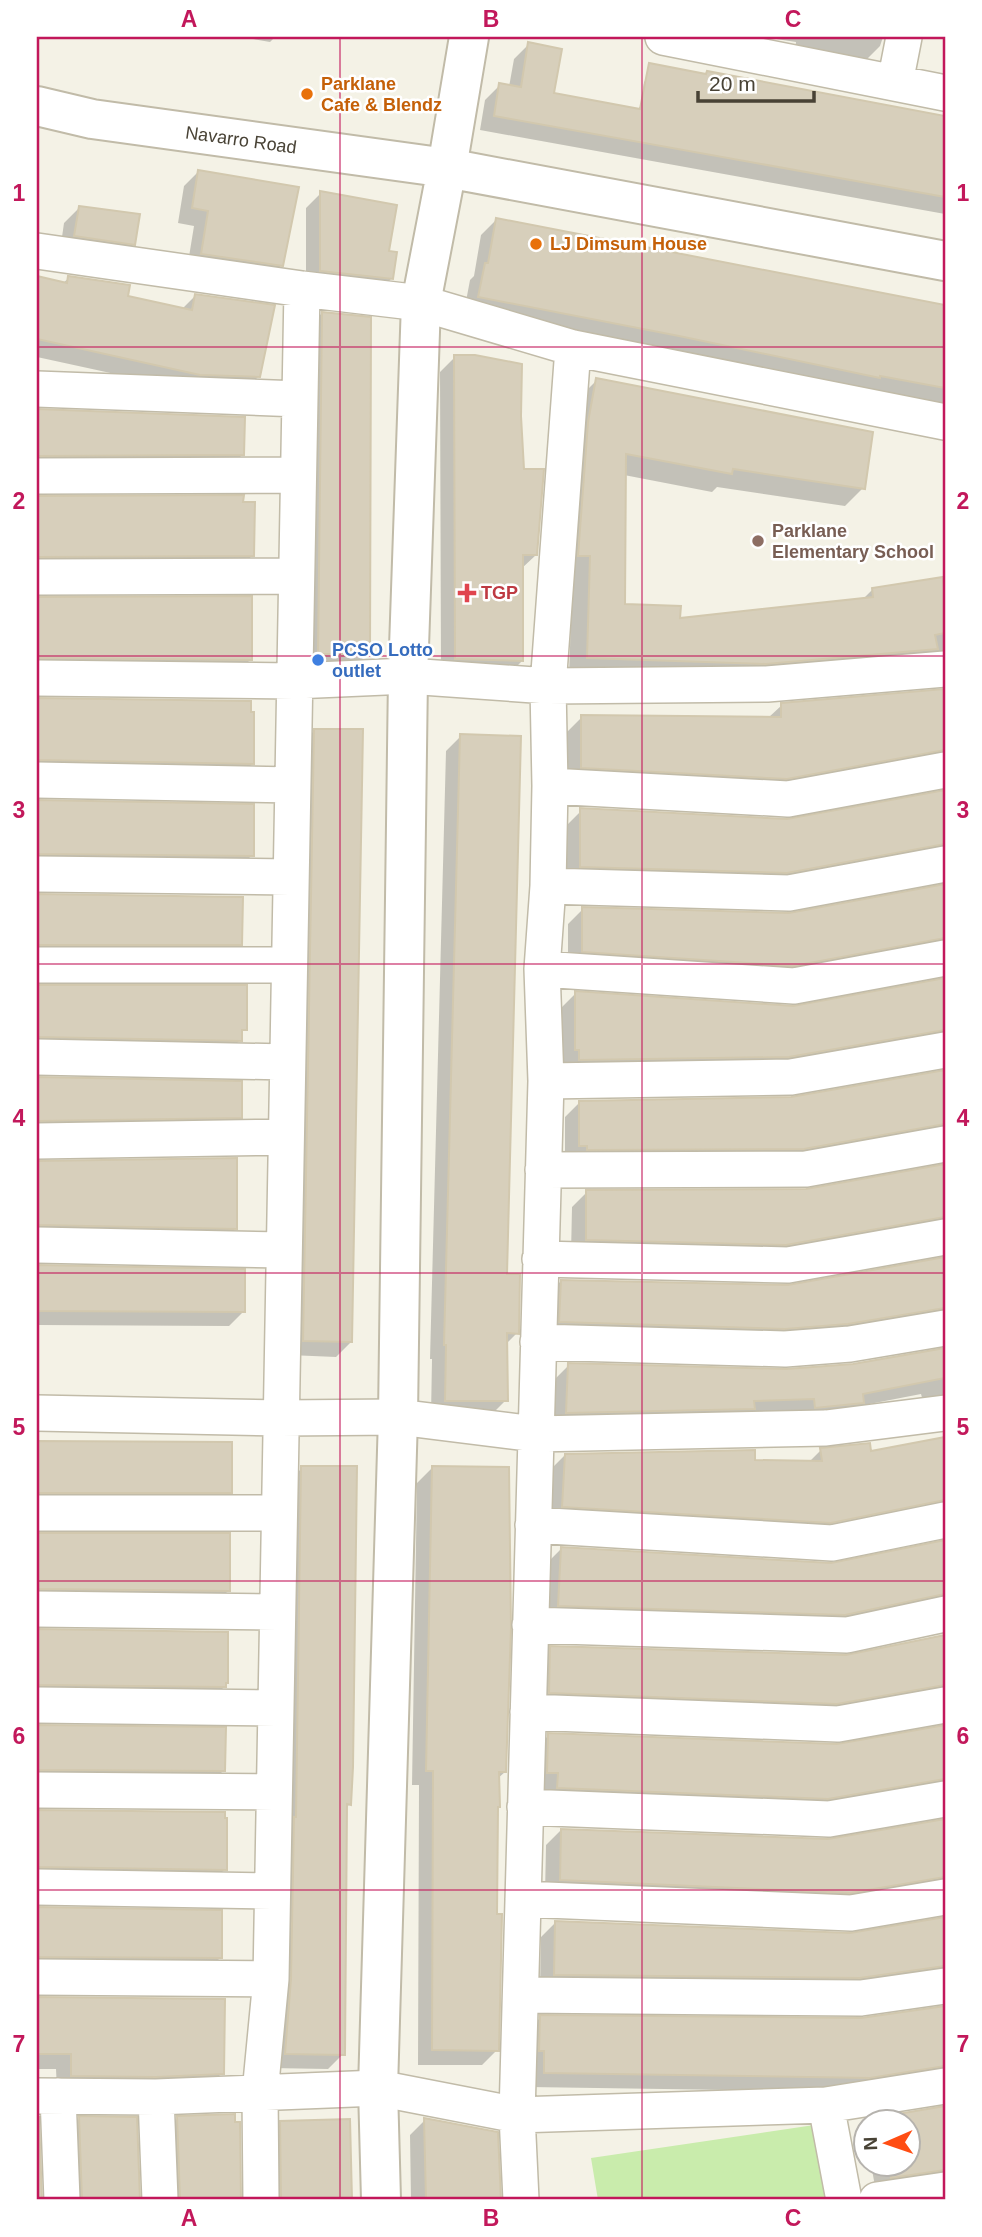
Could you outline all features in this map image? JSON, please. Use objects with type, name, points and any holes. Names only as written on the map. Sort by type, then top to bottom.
[{"type":"street","points":[[381,2200],[378,2088],[398,1417],[408,676],[421,303],[469,37]]},
{"type":"street","points":[[663,37],[775,48],[895,83],[945,93]]},
{"type":"street","points":[[895,83],[904,37]]},
{"type":"street","name":"Navarro Road","points":[[37,106],[92,119],[447,168],[945,261]]},
{"type":"street","points":[[37,251],[421,303],[573,348],[945,422]]},
{"type":"street","points":[[261,2200],[260,2093],[271,1979],[302,289]]},
{"type":"street","points":[[521,2200],[517,2115],[546,1081],[542,969],[548,886],[548,686],[573,348]]},
{"type":"street","points":[[37,389],[299,399]]},
{"type":"street","points":[[37,475],[298,475]]},
{"type":"street","points":[[37,577],[296,576]]},
{"type":"street","points":[[37,678],[294,681],[408,676],[548,686],[767,684],[945,669]]},
{"type":"street","points":[[550,786],[788,799],[945,770]]},
{"type":"street","points":[[37,780],[292,785]]},
{"type":"street","points":[[548,886],[789,893],[945,864]]},
{"type":"street","points":[[37,874],[290,877]]},
{"type":"street","points":[[542,969],[794,986],[945,958]]},
{"type":"street","points":[[37,965],[289,965]]},
{"type":"street","points":[[546,1081],[791,1077],[945,1050]]},
{"type":"street","points":[[37,1057],[287,1062]]},
{"type":"street","points":[[37,1141],[286,1137]]},
{"type":"street","points":[[542,1170],[806,1169],[945,1144]]},
{"type":"street","points":[[540,1259],[788,1265],[945,1237]]},
{"type":"street","points":[[37,1245],[284,1250]]},
{"type":"street","points":[[538,1342],[785,1349],[850,1344],[945,1328]]},
{"type":"street","points":[[37,1413],[281,1418],[398,1417],[535,1434],[826,1429],[945,1413]]},
{"type":"street","points":[[37,1513],[279,1513]]},
{"type":"street","points":[[533,1525],[832,1543],[945,1520]]},
{"type":"street","points":[[37,1609],[277,1612]]},
{"type":"street","points":[[530,1625],[847,1635],[945,1614]]},
{"type":"street","points":[[37,1705],[276,1708]]},
{"type":"street","points":[[528,1712],[838,1724],[945,1705]]},
{"type":"street","points":[[37,1790],[274,1792]]},
{"type":"street","points":[[525,1807],[829,1819],[945,1798]]},
{"type":"street","points":[[37,1886],[272,1891]]},
{"type":"street","points":[[523,1899],[851,1913],[945,1897]]},
{"type":"street","points":[[37,1977],[271,1979]]},
{"type":"street","points":[[520,1995],[861,1998],[945,1986]]},
{"type":"street","points":[[62,2200],[48,2096],[156,2097],[378,2088],[517,2115],[826,2105],[945,2086]]},
{"type":"street","points":[[156,2097],[160,2200]]},
{"type":"street","points":[[826,2105],[844,2200]]},
{"type":"street","points":[[877,2200],[945,2190]]},
{"type":"green space","points":[[821,2124],[828,2200],[598,2200],[591,2158]]},
{"type":"building","points":[[528,42],[562,49],[554,93],[640,109],[649,63],[706,74],[707,71],[945,116],[945,197],[494,116],[499,83],[521,87]]},
{"type":"building","points":[[198,170],[299,187],[283,266],[201,254],[208,211],[192,208]]},
{"type":"building","points":[[320,191],[397,205],[389,251],[397,252],[393,279],[320,271]]},
{"type":"building","points":[[79,206],[140,214],[135,245],[74,236]]},
{"type":"building","points":[[496,218],[945,305],[945,388],[880,378],[478,297],[485,263],[488,263]]},
{"type":"building","points":[[37,276],[67,283],[68,276],[130,285],[128,296],[192,310],[195,294],[275,305],[260,377],[200,375],[37,339]]},
{"type":"building","points":[[322,312],[371,317],[370,654],[318,654]]},
{"type":"building","points":[[454,355],[475,355],[522,364],[524,469],[544,469],[537,555],[523,555],[523,661],[455,659]]},
{"type":"building","points":[[596,378],[873,432],[865,489],[733,469],[732,474],[626,454],[625,604],[681,606],[680,618],[873,597],[872,588],[943,577],[945,633],[935,635],[938,649],[766,664],[587,658],[590,556],[578,556],[588,422]]},
{"type":"building","points":[[37,409],[245,417],[244,455],[37,456]]},
{"type":"building","points":[[244,495],[243,502],[255,502],[254,556],[37,557],[37,496]]},
{"type":"building","points":[[252,596],[252,660],[37,658],[37,597]]},
{"type":"building","points":[[944,689],[945,750],[787,779],[581,768],[581,715],[781,717],[781,703]]},
{"type":"building","points":[[37,698],[251,701],[251,712],[254,712],[254,764],[37,760]]},
{"type":"building","points":[[314,729],[363,729],[352,1342],[303,1341]]},
{"type":"building","points":[[460,734],[521,736],[507,1274],[520,1274],[519,1334],[507,1333],[508,1401],[445,1401],[444,1345]]},
{"type":"building","points":[[945,790],[945,844],[787,873],[580,867],[580,808],[787,819]]},
{"type":"building","points":[[37,800],[254,804],[254,856],[37,854]]},
{"type":"building","points":[[945,884],[945,938],[793,966],[582,952],[582,907],[789,913]]},
{"type":"building","points":[[37,894],[243,897],[242,945],[37,945]]},
{"type":"building","points":[[945,978],[945,1030],[789,1057],[579,1060],[579,1050],[575,1050],[575,991],[793,1006]]},
{"type":"building","points":[[37,985],[247,985],[247,1030],[242,1030],[242,1041],[37,1037]]},
{"type":"building","points":[[945,1070],[945,1124],[804,1149],[587,1150],[587,1146],[579,1146],[579,1101],[791,1097]]},
{"type":"building","points":[[37,1077],[242,1081],[242,1118],[37,1121]]},
{"type":"building","points":[[237,1158],[237,1229],[37,1225],[37,1161]]},
{"type":"building","points":[[945,1164],[945,1217],[786,1245],[586,1240],[586,1190],[806,1189]]},
{"type":"building","points":[[945,1257],[945,1308],[848,1324],[785,1329],[559,1322],[561,1280],[788,1285]]},
{"type":"building","points":[[37,1265],[245,1269],[245,1312],[37,1311]]},
{"type":"building","points":[[945,1348],[945,1378],[863,1394],[864,1403],[815,1408],[814,1399],[754,1401],[755,1409],[566,1413],[568,1363],[786,1369],[853,1364]]},
{"type":"building","points":[[945,1437],[945,1500],[831,1523],[562,1507],[565,1454],[755,1450],[755,1460],[822,1461],[820,1448],[870,1443],[871,1451]]},
{"type":"building","points":[[37,1441],[232,1442],[232,1493],[37,1493]]},
{"type":"building","points":[[301,1466],[357,1466],[353,1767],[351,1805],[347,1804],[345,2055],[285,2054],[291,1979],[296,1817]]},
{"type":"building","points":[[432,1466],[509,1467],[511,1628],[506,1772],[499,1772],[498,1807],[497,1914],[502,1914],[499,2051],[432,2050],[433,1771],[426,1771]]},
{"type":"building","points":[[37,1533],[230,1533],[230,1591],[37,1589]]},
{"type":"building","points":[[945,1540],[945,1594],[845,1615],[558,1606],[561,1547],[831,1563]]},
{"type":"building","points":[[37,1629],[228,1632],[228,1683],[226,1687],[37,1685]]},
{"type":"building","points":[[945,1635],[945,1685],[837,1704],[549,1693],[550,1646],[846,1655]]},
{"type":"building","points":[[37,1725],[226,1727],[225,1771],[37,1770]]},
{"type":"building","points":[[945,1725],[945,1779],[828,1799],[557,1788],[558,1773],[547,1773],[548,1733],[837,1744]]},
{"type":"building","points":[[37,1810],[225,1812],[227,1870],[37,1867]]},
{"type":"building","points":[[945,1819],[945,1877],[850,1893],[560,1880],[561,1829],[828,1839]]},
{"type":"building","points":[[37,1907],[222,1910],[222,1958],[37,1957]]},
{"type":"building","points":[[945,1917],[945,1966],[860,1978],[554,1975],[555,1921],[850,1933]]},
{"type":"building","points":[[37,1997],[225,1999],[224,2074],[156,2077],[71,2076],[71,2054],[37,2054]]},
{"type":"building","points":[[945,2006],[945,2066],[870,2078],[544,2073],[544,2051],[539,2051],[540,2015],[861,2018]]},
{"type":"building","points":[[945,2106],[945,2170],[922,2173],[922,2110]]},
{"type":"building","points":[[235,2114],[235,2122],[240,2122],[241,2200],[180,2200],[177,2116]]},
{"type":"building","points":[[79,2116],[137,2117],[140,2200],[82,2200]]},
{"type":"building","points":[[39,2117],[42,2200],[37,2200]]},
{"type":"building","points":[[424,2118],[498,2132],[501,2200],[426,2200]]},
{"type":"building","points":[[350,2119],[352,2200],[281,2200],[280,2121]]},
{"type":"place","name":"Parklane Cafe & Blendz","points":[[307,94]]},
{"type":"place","name":"LJ Dimsum House","points":[[536,244]]},
{"type":"place","name":"Parklane Elementary School","points":[[758,541]]},
{"type":"place","name":"TGP","points":[[467,593]]},
{"type":"place","name":"PCSO Lotto outlet","points":[[318,660]]}]
